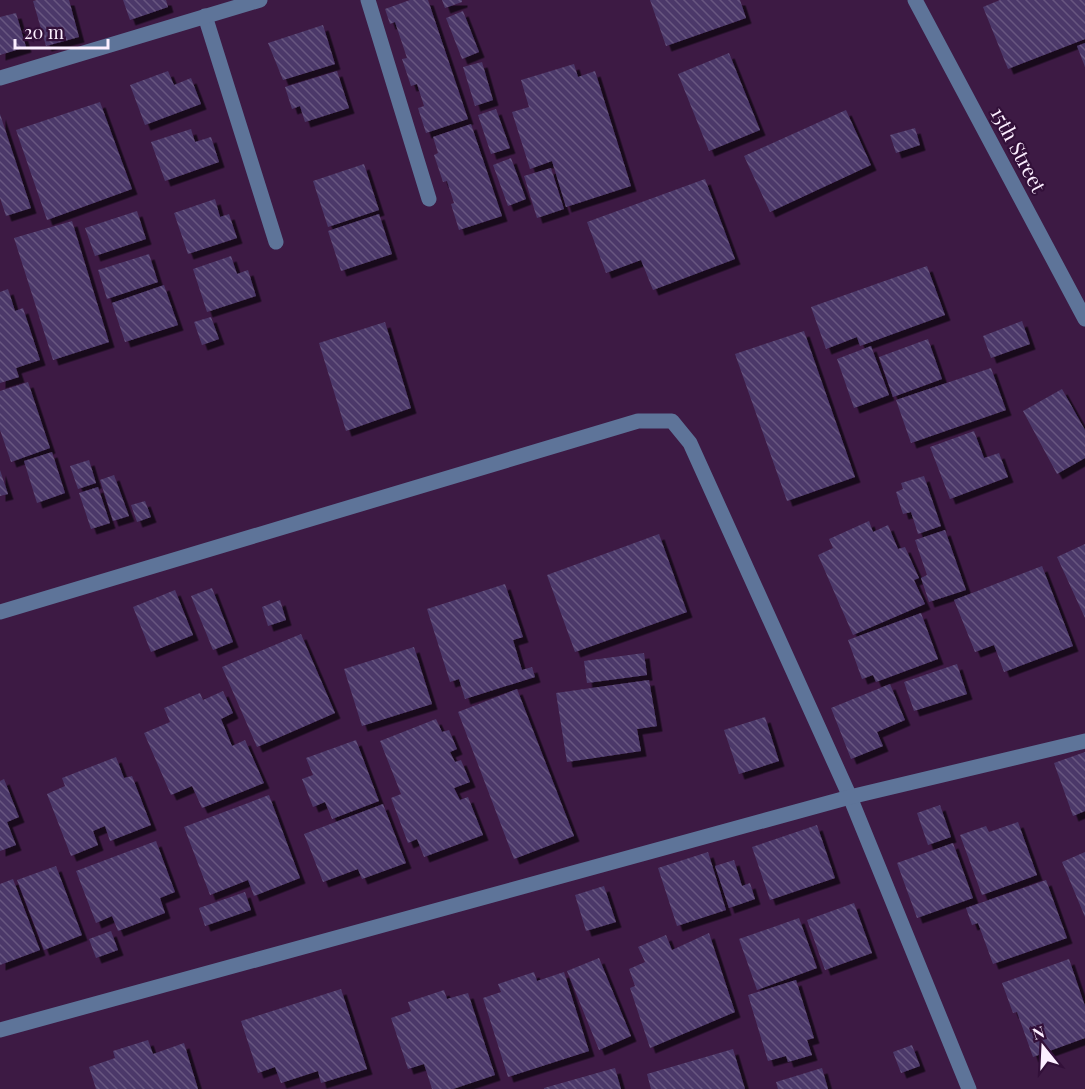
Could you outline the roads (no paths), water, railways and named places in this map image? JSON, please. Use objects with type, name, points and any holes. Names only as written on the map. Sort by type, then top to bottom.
[{"type":"street","points":[[0,78],[260,0]]},
{"type":"street","points":[[368,0],[429,199]]},
{"type":"street","name":"15th Street","points":[[915,0],[1085,319]]},
{"type":"street","points":[[205,16],[276,242]]},
{"type":"street","points":[[0,612],[638,421],[672,421],[690,443],[850,797],[969,1089]]},
{"type":"street","points":[[0,1030],[850,797],[1085,741]]}]
